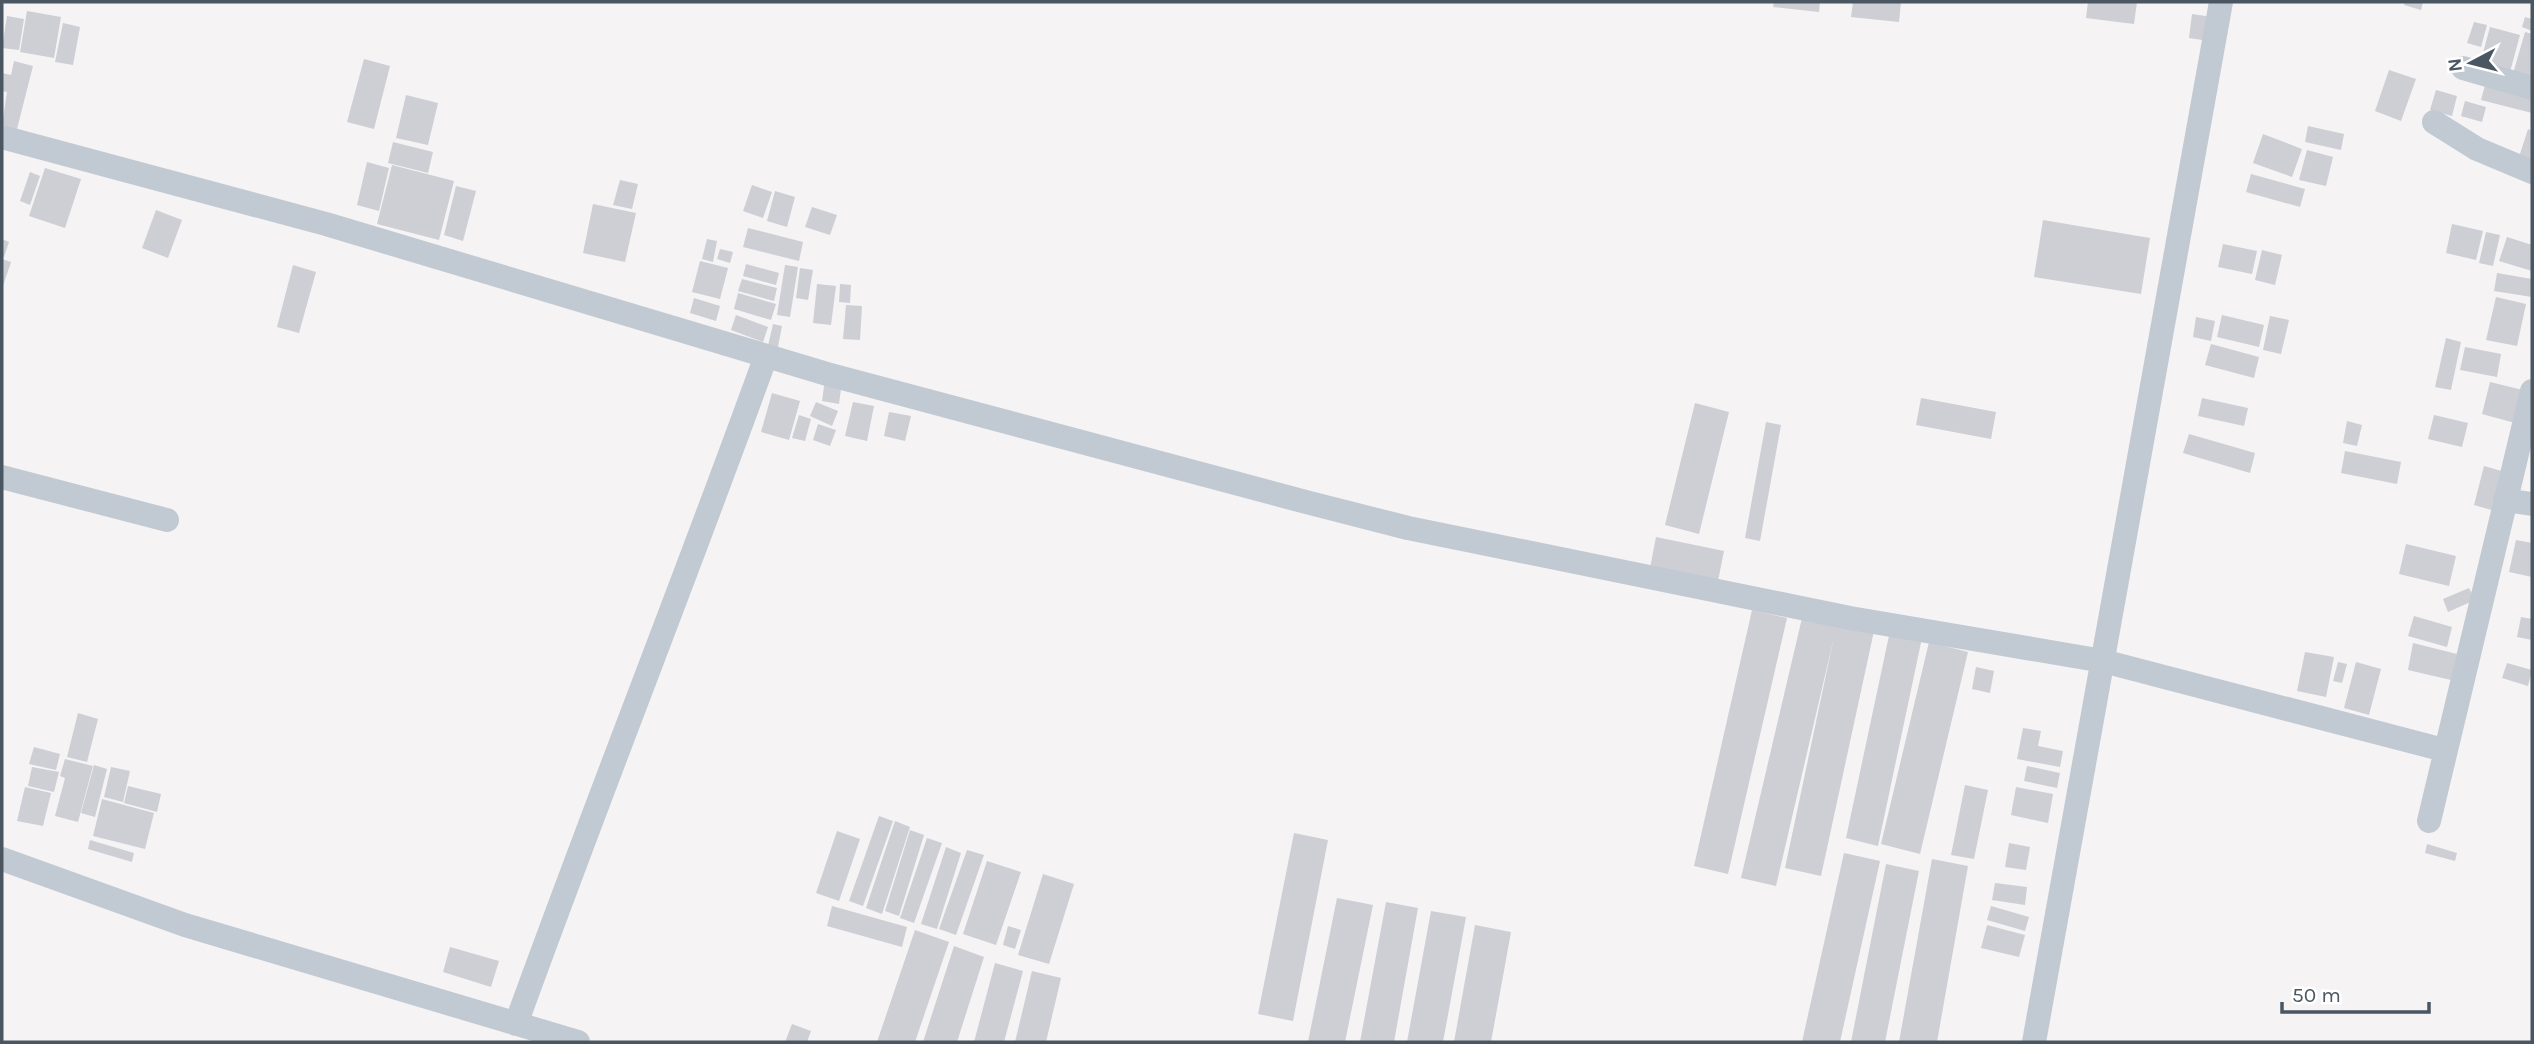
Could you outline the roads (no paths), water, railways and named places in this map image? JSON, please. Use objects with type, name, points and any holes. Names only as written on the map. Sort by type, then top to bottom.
[{"type":"street","points":[[2034,1042],[2221,2]]},
{"type":"street","points":[[2463,68],[2532,89]]},
{"type":"street","points":[[2434,122],[2477,149],[2532,173]]},
{"type":"street","points":[[2,137],[326,225],[766,356],[1408,528],[1850,618],[2103,661],[2444,750]]},
{"type":"street","points":[[516,1024],[597,799],[684,581],[766,356]]},
{"type":"street","points":[[2429,821],[2532,391]]},
{"type":"street","points":[[2,477],[167,520]]},
{"type":"street","points":[[2505,500],[2532,504]]},
{"type":"street","points":[[2,859],[185,925],[578,1042]]}]
